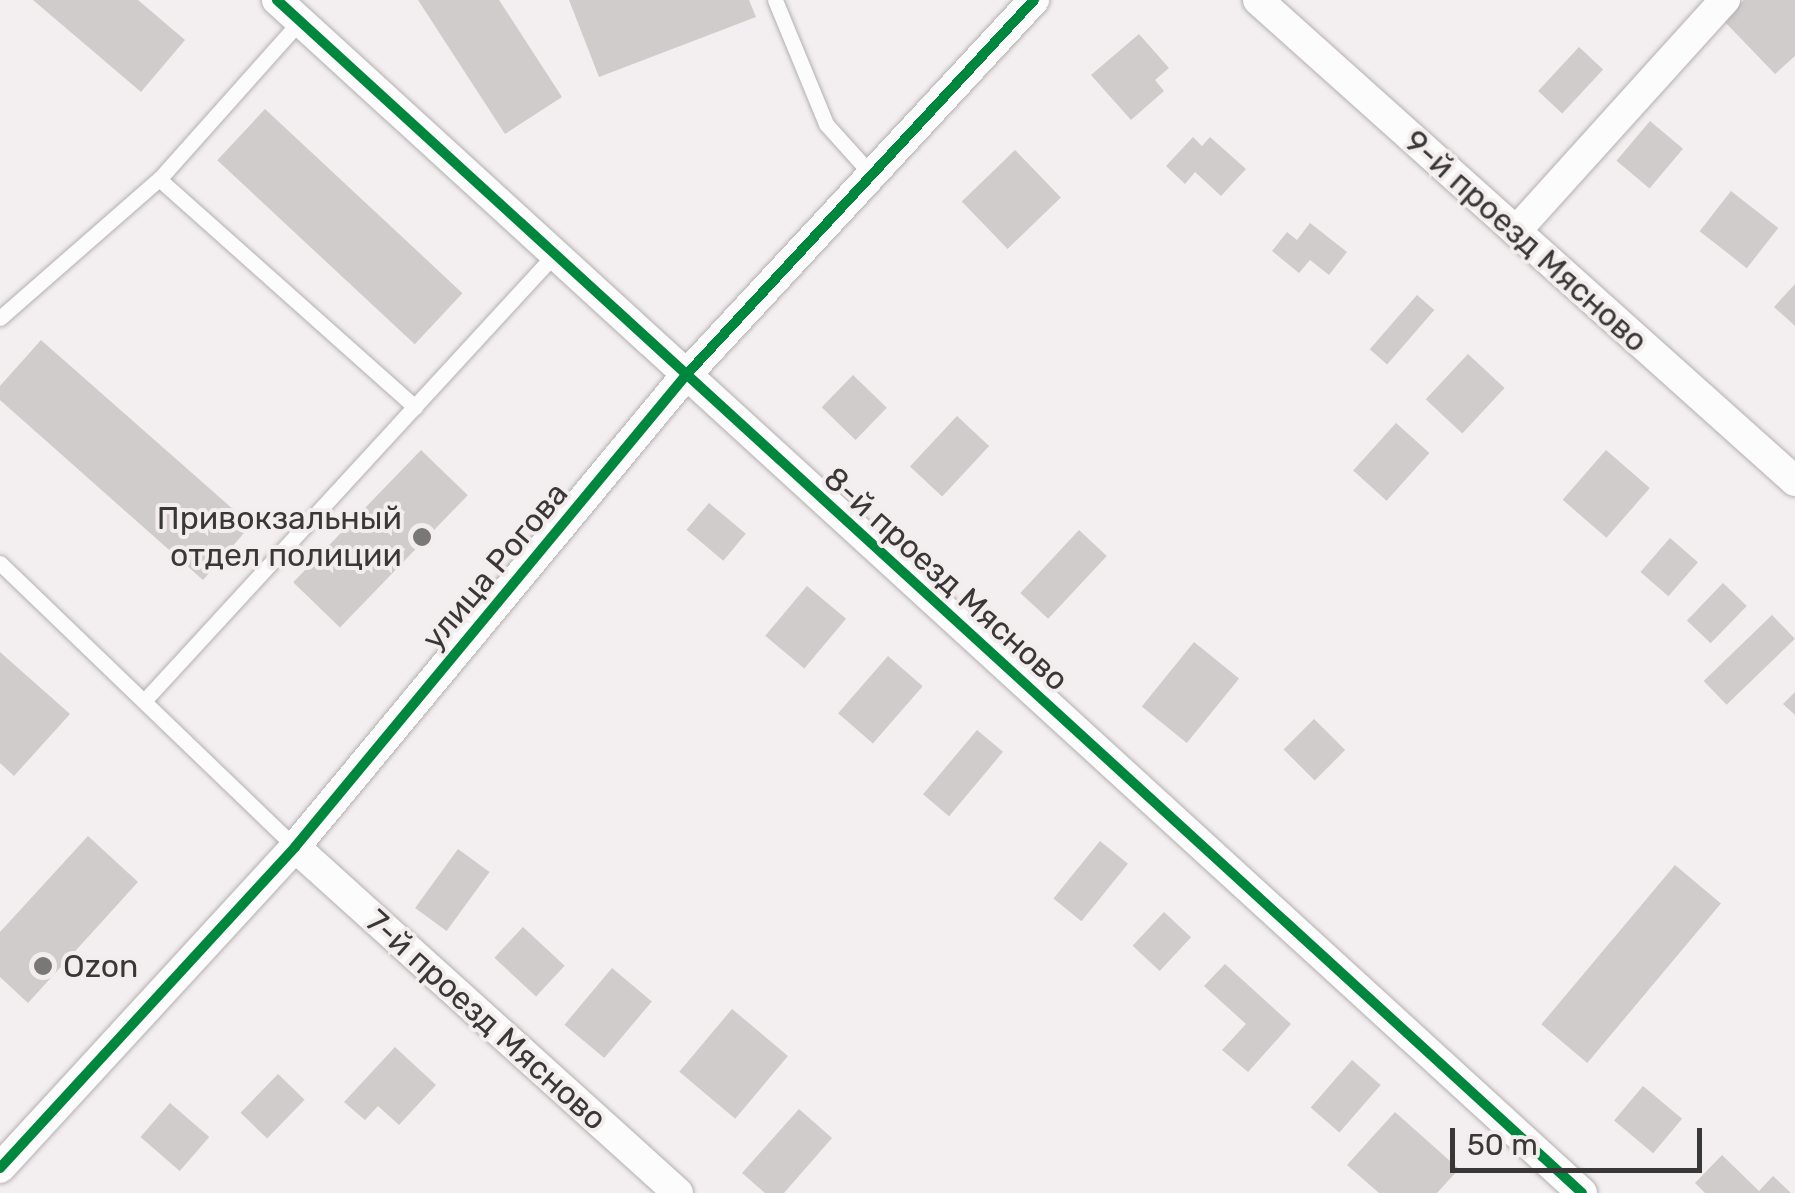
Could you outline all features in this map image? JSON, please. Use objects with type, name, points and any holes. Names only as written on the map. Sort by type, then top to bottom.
[{"type":"street","name":"8-й проезд Мясново","points":[[277,0],[1582,1193]]},
{"type":"street","name":"улица Рогова","points":[[0,1168],[294,847],[686,375],[1034,0]]},
{"type":"street","name":"9-й проезд Мясново","points":[[1258,0],[1795,481]]},
{"type":"street","points":[[1516,231],[1724,0]]},
{"type":"street","name":"7-й проезд Мясново","points":[[294,847],[678,1193]]},
{"type":"lane","points":[[775,0],[826,124],[872,175]]},
{"type":"lane","points":[[0,318],[159,179],[300,21]]},
{"type":"lane","points":[[159,179],[415,406]]},
{"type":"lane","points":[[144,701],[554,255]]},
{"type":"lane","points":[[0,563],[294,847]]},
{"type":"building","points":[[33,0],[138,0],[185,40],[141,92]]},
{"type":"building","points":[[418,0],[499,0],[562,97],[505,134]]},
{"type":"building","points":[[569,0],[749,0],[756,17],[599,77]]},
{"type":"building","points":[[1744,0],[1795,0],[1795,56],[1775,74],[1723,20]]},
{"type":"building","points":[[1139,34],[1169,68],[1155,80],[1164,91],[1131,120],[1091,75]]},
{"type":"building","points":[[1579,47],[1603,70],[1562,113],[1538,91]]},
{"type":"building","points":[[265,109],[462,293],[415,344],[217,160]]},
{"type":"building","points":[[1650,121],[1683,149],[1650,188],[1617,161]]},
{"type":"building","points":[[1193,137],[1202,146],[1210,137],[1246,169],[1221,196],[1195,172],[1185,184],[1166,166]]},
{"type":"building","points":[[1015,150],[1061,197],[1008,249],[962,201]]},
{"type":"building","points":[[1731,191],[1778,228],[1747,268],[1700,231]]},
{"type":"building","points":[[1310,223],[1347,252],[1329,275],[1310,260],[1299,273],[1272,251],[1287,232],[1297,240]]},
{"type":"building","points":[[1795,284],[1795,326],[1774,307]]},
{"type":"building","points":[[1417,295],[1434,310],[1387,364],[1370,349]]},
{"type":"building","points":[[41,340],[251,525],[203,580],[0,400],[0,386]]},
{"type":"building","points":[[1468,354],[1505,388],[1462,433],[1426,399]]},
{"type":"building","points":[[853,375],[887,408],[856,440],[822,407]]},
{"type":"building","points":[[957,416],[989,446],[942,496],[910,466]]},
{"type":"building","points":[[1396,423],[1429,453],[1387,501],[1353,471]]},
{"type":"building","points":[[421,450],[468,495],[340,628],[293,582]]},
{"type":"building","points":[[1606,450],[1650,488],[1606,538],[1563,500]]},
{"type":"building","points":[[709,503],[746,534],[723,561],[687,530]]},
{"type":"building","points":[[1079,530],[1107,556],[1048,619],[1020,593]]},
{"type":"building","points":[[1670,538],[1698,562],[1668,596],[1640,572]]},
{"type":"building","points":[[1723,583],[1747,606],[1711,643],[1687,620]]},
{"type":"building","points":[[807,586],[846,619],[804,669],[765,636]]},
{"type":"building","points":[[1772,615],[1795,639],[1727,705],[1704,681]]},
{"type":"building","points":[[1194,642],[1239,679],[1187,743],[1142,707]]},
{"type":"building","points":[[0,652],[70,714],[14,776],[0,763]]},
{"type":"building","points":[[888,656],[923,686],[873,744],[838,713]]},
{"type":"building","points":[[1795,692],[1795,715],[1783,704]]},
{"type":"building","points":[[1314,719],[1345,750],[1315,781],[1284,749]]},
{"type":"building","points":[[977,730],[1003,752],[949,816],[923,794]]},
{"type":"building","points":[[88,836],[138,882],[28,1003],[0,977],[0,932]]},
{"type":"building","points":[[1100,841],[1128,864],[1081,921],[1053,899]]},
{"type":"building","points":[[458,849],[490,872],[447,931],[415,908]]},
{"type":"building","points":[[1675,865],[1721,904],[1587,1063],[1541,1024]]},
{"type":"building","points":[[1164,912],[1191,937],[1160,971],[1133,946]]},
{"type":"building","points":[[523,927],[565,966],[536,997],[494,958]]},
{"type":"building","points":[[1225,964],[1291,1024],[1248,1072],[1222,1050],[1246,1024],[1204,986]]},
{"type":"building","points":[[612,968],[652,1001],[604,1058],[564,1025]]},
{"type":"building","points":[[732,1009],[788,1056],[735,1119],[679,1072]]},
{"type":"building","points":[[395,1047],[436,1085],[399,1125],[378,1106],[365,1120],[344,1102]]},
{"type":"building","points":[[1352,1060],[1381,1085],[1339,1132],[1311,1108]]},
{"type":"building","points":[[278,1074],[305,1100],[267,1139],[240,1113]]},
{"type":"building","points":[[1643,1086],[1682,1119],[1653,1153],[1614,1120]]},
{"type":"building","points":[[170,1103],[209,1137],[180,1171],[140,1137]]},
{"type":"building","points":[[799,1109],[832,1138],[784,1193],[765,1193],[742,1173]]},
{"type":"building","points":[[1395,1112],[1459,1169],[1437,1193],[1379,1193],[1347,1165]]},
{"type":"building","points":[[1722,1155],[1759,1191],[1773,1176],[1791,1193],[1705,1193],[1695,1183]]},
{"type":"cycle path","points":[[277,0],[1582,1193]]},
{"type":"cycle path","points":[[0,1168],[295,847],[686,375],[1034,0]]},
{"type":"place","name":"Привокзальный отдел полиции","points":[[422,537]]},
{"type":"place","name":"Ozon","points":[[43,966]]}]
